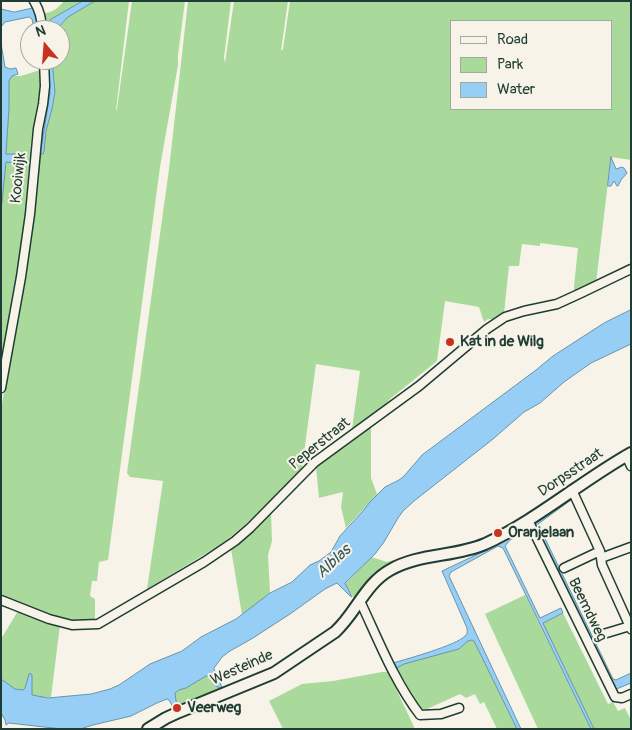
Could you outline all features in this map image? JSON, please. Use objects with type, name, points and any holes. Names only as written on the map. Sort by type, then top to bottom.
[{"type":"street","points":[[34,1],[39,9],[42,20]]},
{"type":"street","name":"Kooiwijk","points":[[1,388],[30,214],[38,129],[45,86],[44,70]]},
{"type":"street","name":"Peperstraat","points":[[1,600],[49,619],[72,625],[98,624],[204,562],[235,541],[315,462],[419,386],[487,329],[505,317],[557,304],[631,268]]},
{"type":"street","points":[[628,454],[631,466]]},
{"type":"street","name":"Dorpsstraat","points":[[528,520],[628,454]]},
{"type":"street","points":[[572,490],[600,554],[602,565],[630,627],[600,635]]},
{"type":"street","name":"Westeinde","points":[[148,729],[179,712],[274,673],[334,632],[347,620],[369,587],[390,569],[412,561],[462,552],[477,547],[528,520]]},
{"type":"street","name":"Beemdweg","points":[[528,520],[615,697],[622,698],[631,694]]},
{"type":"street","points":[[564,568],[600,554],[609,556],[631,547]]},
{"type":"street","points":[[360,601],[409,701],[420,715],[441,714],[458,708]]},
{"type":"street","points":[[623,610],[631,606]]},
{"type":"green space","points":[[64,1],[83,1],[50,20],[46,20],[43,13],[57,8]]},
{"type":"green space","points":[[95,1],[129,1],[116,110],[132,1],[185,1],[178,65],[160,167],[108,560],[99,562],[97,581],[92,581],[90,596],[95,599],[95,621],[70,622],[1,598],[1,411],[14,327],[44,70],[49,70],[50,93],[42,135],[41,150],[43,153],[55,92],[53,70],[70,70],[70,20],[65,20]]},
{"type":"green space","points":[[188,1],[231,1],[225,63],[234,1],[288,1],[281,51],[283,49],[290,1],[631,1],[631,160],[611,157],[596,283],[574,294],[578,248],[540,243],[540,246],[522,244],[519,266],[509,266],[504,313],[495,319],[488,319],[484,322],[479,307],[445,301],[437,361],[390,399],[382,408],[352,429],[360,371],[316,364],[302,468],[256,515],[228,539],[147,589],[163,481],[130,477],[127,473],[169,169]]},
{"type":"green space","points":[[40,70],[41,82],[31,141],[26,207],[19,258],[1,365],[1,203],[6,161],[17,162],[17,158],[12,154],[6,155],[9,80],[12,76],[21,76]]},
{"type":"green space","points":[[371,426],[371,478],[377,494],[346,528],[341,507],[343,492],[319,498],[316,467],[355,436]]},
{"type":"green space","points":[[271,513],[272,541],[268,555],[270,593],[242,615],[231,549]]},
{"type":"green space","points":[[371,557],[387,562],[400,558],[375,576],[355,600],[345,584]]},
{"type":"green space","points":[[525,595],[591,729],[538,729],[485,614]]},
{"type":"green space","points":[[18,611],[60,625],[51,697],[32,695],[29,674],[25,689],[23,690],[15,689],[1,679],[1,639]]},
{"type":"green space","points":[[563,613],[608,704],[613,702],[618,711],[625,708],[631,720],[631,729],[594,729],[543,623]]},
{"type":"green space","points":[[472,639],[517,729],[497,729],[484,702],[480,704],[475,694],[466,698],[460,694],[427,709],[422,709],[417,706],[395,669],[404,664],[459,649]]},
{"type":"green space","points":[[388,672],[415,729],[283,729],[269,701],[302,684],[333,681]]},
{"type":"green space","points":[[206,676],[223,689],[180,706],[176,701],[175,693]]},
{"type":"water","points":[[83,1],[95,1],[65,20],[50,20]]},
{"type":"water","points":[[34,8],[37,20],[32,20],[29,17],[5,22],[1,27],[1,9],[14,12]]},
{"type":"water","points":[[1,43],[5,67],[10,69],[16,68],[18,74],[12,76],[9,81],[6,154],[16,154],[17,163],[6,162],[1,212]]},
{"type":"water","points":[[49,70],[53,70],[55,92],[46,131],[44,151],[41,154],[39,150],[41,149],[50,93]]},
{"type":"water","points":[[611,157],[616,169],[622,167],[627,173],[618,186],[614,181],[611,186],[608,186]]},
{"type":"water","name":"Alblas","points":[[631,310],[631,344],[591,363],[564,382],[540,403],[524,412],[414,501],[403,511],[375,554],[345,583],[352,597],[337,583],[222,657],[214,670],[217,673],[222,688],[217,687],[206,676],[175,693],[176,701],[180,706],[174,709],[167,699],[131,716],[80,729],[62,729],[9,723],[6,725],[1,713],[1,679],[15,689],[23,690],[30,673],[32,675],[32,695],[48,698],[91,694],[119,685],[150,664],[182,651],[201,637],[236,619],[270,593],[292,582],[310,565],[331,552],[340,536],[370,502],[385,487],[404,476],[422,455],[553,356],[604,323]]},
{"type":"water","points":[[569,498],[571,500],[538,524],[613,679],[616,680],[631,673],[631,683],[614,690],[535,527],[510,540],[505,546],[540,618],[561,608],[563,613],[543,623],[594,729],[591,729],[503,548],[498,546],[451,572],[449,576],[521,729],[517,729],[472,640],[459,649],[404,664],[395,669],[393,663],[460,640],[467,634],[467,628],[442,571],[478,554],[536,521]]},
{"type":"place","name":"Kat in de Wilg","points":[[450,342]]},
{"type":"place","name":"Oranjelaan","points":[[498,533]]},
{"type":"place","name":"Veerweg","points":[[177,708]]}]
